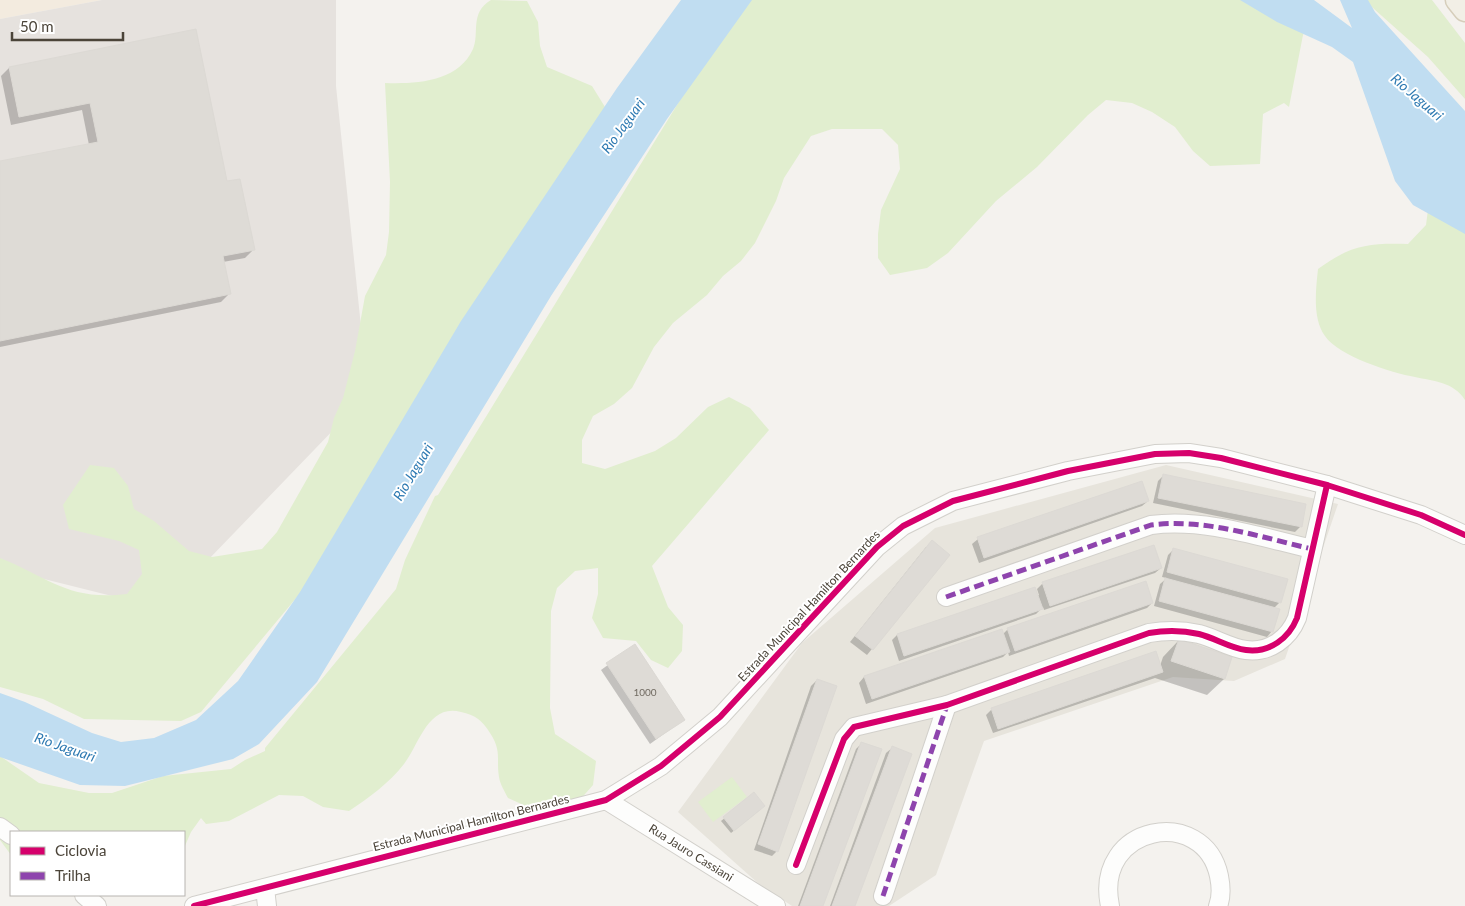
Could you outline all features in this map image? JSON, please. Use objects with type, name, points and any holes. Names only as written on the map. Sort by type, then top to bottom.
[{"type":"main road","points":[[1457,0],[1465,10]]},
{"type":"street","name":"Estrada Municipal Hamilton Bernardes","points":[[194,906],[606,800],[661,766],[720,717],[877,546],[903,526],[953,502],[1068,470],[1155,454],[1189,453],[1221,458],[1327,484],[1421,515],[1465,534]]},
{"type":"street","points":[[796,865],[844,739],[854,727],[947,705],[1149,633],[1173,629],[1200,634],[1247,650],[1266,648],[1284,640],[1293,629],[1297,618],[1327,484]]},
{"type":"street","points":[[946,596],[1151,525],[1176,522],[1312,548]]},
{"type":"street","points":[[883,896],[947,705]]},
{"type":"street","name":"Rua Jauro Cassiani","points":[[606,800],[776,906]]},
{"type":"street","points":[[1110,906],[1107,891],[1109,872],[1118,855],[1131,842],[1148,834],[1165,832],[1182,834],[1197,842],[1209,854],[1217,868],[1221,884],[1218,906]]},
{"type":"street","points":[[265,888],[267,906]]},
{"type":"street","points":[[85,896],[97,906]]},
{"type":"shaded area","points":[[0,0],[102,0],[0,19]]},
{"type":"shaded area","points":[[102,0],[336,0],[336,86],[368,394],[207,561],[140,603],[0,568],[0,19]]},
{"type":"shaded area","points":[[1166,465],[1338,504],[1285,659],[1234,681],[1173,677],[984,741],[936,875],[889,906],[792,906],[759,884],[678,812],[802,643],[935,528]]},
{"type":"green space","points":[[491,0],[527,1],[538,22],[540,46],[547,67],[592,86],[605,107],[368,512],[201,712],[181,721],[84,719],[43,699],[0,687],[0,558],[60,586],[89,594],[127,594],[142,574],[139,550],[119,541],[69,529],[63,505],[90,465],[114,468],[128,486],[134,509],[154,521],[189,551],[212,557],[262,549],[277,532],[328,442],[334,418],[343,398],[355,351],[365,296],[386,255],[389,232],[390,182],[385,83],[410,83],[435,79],[447,75],[457,68],[466,60],[473,49],[477,17],[484,5]]},
{"type":"green space","points":[[749,0],[1263,0],[1309,25],[1303,35],[1289,107],[1284,103],[1263,114],[1260,164],[1210,166],[1193,151],[1175,127],[1152,112],[1132,103],[1106,100],[1088,115],[1037,167],[996,201],[948,253],[927,268],[890,275],[878,258],[881,210],[900,169],[898,145],[882,129],[832,129],[811,136],[784,178],[776,201],[755,243],[741,261],[723,276],[707,295],[673,323],[654,347],[632,388],[614,404],[593,416],[582,440],[582,463],[605,469],[655,451],[676,438],[708,407],[729,397],[750,408],[769,430],[652,566],[668,607],[683,625],[682,651],[668,668],[651,660],[636,641],[603,638],[592,618],[598,594],[598,568],[575,571],[557,588],[551,611],[550,708],[555,734],[596,761],[593,785],[578,802],[552,808],[528,807],[508,798],[500,780],[496,745],[487,728],[481,721],[470,715],[450,711],[432,719],[404,764],[386,784],[349,811],[323,807],[303,796],[279,795],[229,821],[206,824],[201,818],[191,832],[185,846],[185,831],[10,831],[10,854],[0,840],[0,756],[39,783],[89,793],[112,793],[163,776],[231,769],[265,751],[265,748],[396,589],[405,560],[435,496],[438,495],[726,25]]},
{"type":"green space","points":[[1364,0],[1432,0],[1465,43],[1465,99],[1428,57]]},
{"type":"green space","points":[[1465,161],[1465,400],[1455,389],[1443,383],[1380,368],[1341,350],[1325,336],[1321,329],[1318,321],[1316,285],[1318,269],[1350,250],[1371,245],[1408,244],[1426,225],[1429,202]]},
{"type":"green space","points":[[732,777],[747,797],[713,822],[698,802]]},
{"type":"water","name":"Rio Jaguari","points":[[681,0],[752,0],[667,119],[551,296],[317,682],[259,744],[233,759],[125,786],[80,785],[0,757],[0,693],[25,702],[92,733],[121,742],[154,738],[196,720],[238,681],[300,592],[461,321],[617,88]]},
{"type":"water","name":"Rio Jaguari","points":[[1240,0],[1314,0],[1352,28],[1340,0],[1368,0],[1375,12],[1465,111],[1465,234],[1413,205],[1395,181],[1353,62],[1332,47],[1277,22]]},
{"type":"building","points":[[196,29],[227,181],[240,179],[255,250],[223,256],[231,294],[0,341],[0,161],[98,142],[90,103],[19,117],[9,67]]},
{"type":"building","points":[[1163,474],[1306,504],[1302,527],[1158,498]]},
{"type":"building","points":[[1142,481],[1149,501],[984,558],[977,537]]},
{"type":"building","points":[[932,540],[950,555],[873,650],[855,636]]},
{"type":"building","points":[[1154,545],[1162,568],[1050,606],[1042,582]]},
{"type":"building","points":[[1173,548],[1288,579],[1281,603],[1167,572]]},
{"type":"building","points":[[1165,578],[1280,609],[1273,632],[1159,601]]},
{"type":"building","points":[[1146,581],[1153,603],[1015,651],[1007,628]]},
{"type":"building","points":[[1035,587],[1043,609],[904,656],[897,634]]},
{"type":"building","points":[[1002,629],[1010,652],[872,699],[864,676]]},
{"type":"building","points":[[1179,639],[1232,657],[1225,679],[1171,661]]},
{"type":"building","points":[[635,644],[685,720],[656,739],[606,663]]},
{"type":"building","points":[[1156,651],[1163,672],[998,729],[991,708]]},
{"type":"building","points":[[817,679],[837,686],[778,852],[758,844]]},
{"type":"building","points":[[861,742],[882,749],[823,906],[800,906]]},
{"type":"building","points":[[892,746],[912,754],[855,906],[832,906]]},
{"type":"building","points":[[754,792],[765,806],[734,831],[723,817]]},
{"type":"marked path","points":[[946,597],[1151,525],[1191,524],[1212,526],[1312,549]]},
{"type":"marked path","points":[[883,896],[947,705]]},
{"type":"cycle path","points":[[194,906],[606,800],[661,766],[720,717],[877,547],[903,526],[953,501],[1068,471],[1155,454],[1189,453],[1221,458],[1327,485],[1421,515],[1465,535]]},
{"type":"cycle path","points":[[796,865],[844,739],[854,727],[947,705],[1149,633],[1162,631],[1192,633],[1246,650],[1263,649],[1278,643],[1289,632],[1297,618],[1327,485]]}]
